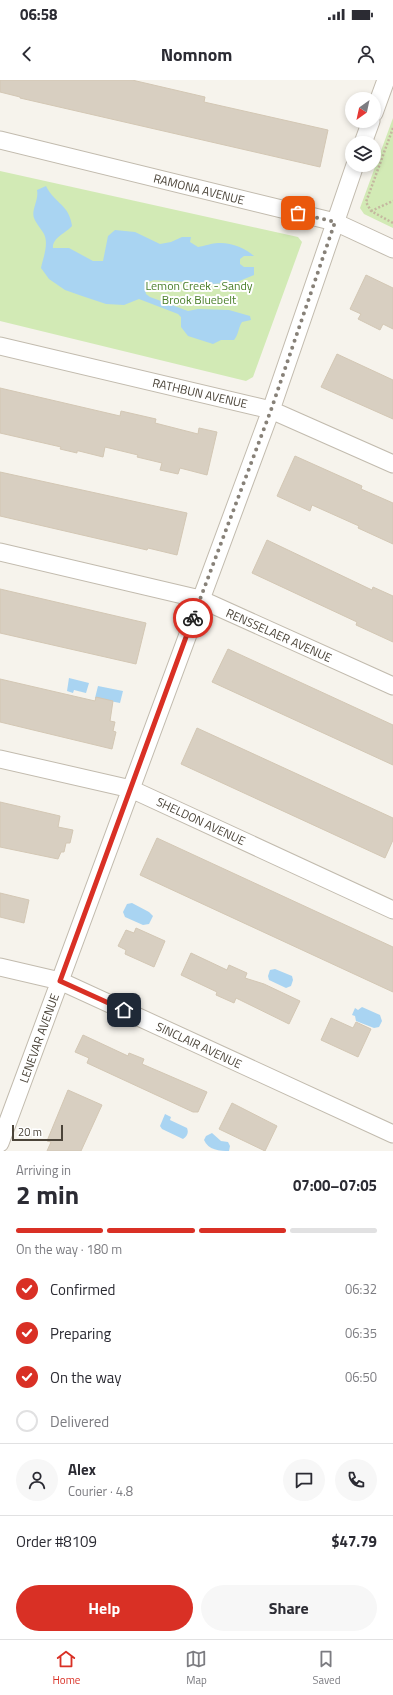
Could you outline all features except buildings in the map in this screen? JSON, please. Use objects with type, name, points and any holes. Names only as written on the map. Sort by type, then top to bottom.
[{"type":"street","points":[[381,94],[386,80]]},
{"type":"street","name":"RAMONA AVENUE","points":[[0,140],[335,222],[393,249]]},
{"type":"street","name":"LENEVAR AVENUE","points":[[0,1143],[271,410],[353,172]]},
{"type":"street","name":"RATHBUN AVENUE","points":[[0,346],[271,410],[393,464]]},
{"type":"street","name":"RENSSELAER AVENUE","points":[[0,552],[200,599],[393,686]]},
{"type":"street","name":"SHELDON AVENUE","points":[[0,759],[131,789],[393,910]]},
{"type":"street","name":"SINCLAIR AVENUE","points":[[0,967],[60,981],[393,1134]]},
{"type":"path","points":[[393,128],[367,198],[367,205],[371,211],[393,223]]},
{"type":"path","points":[[371,211],[393,201]]},
{"type":"green space","points":[[393,118],[393,228],[364,214],[360,208],[373,172],[381,172],[381,151]]},
{"type":"green space","name":"Lemon Creek - Sandy Brook Bluebelt","points":[[0,171],[298,237],[302,242],[253,377],[246,381],[0,321]]},
{"type":"water","points":[[46,186],[53,197],[65,208],[72,226],[57,238],[53,244],[53,248],[69,248],[93,261],[103,261],[108,236],[115,230],[135,232],[160,244],[171,242],[182,237],[191,237],[190,242],[198,247],[213,243],[223,243],[247,250],[254,256],[244,256],[240,259],[240,264],[244,267],[254,267],[254,275],[237,282],[213,284],[154,280],[147,282],[145,288],[146,294],[150,297],[188,311],[198,309],[229,310],[250,316],[251,320],[242,322],[234,340],[221,340],[213,344],[188,336],[181,327],[181,317],[178,314],[139,299],[124,305],[106,304],[65,290],[49,279],[41,268],[46,242],[44,234],[34,218],[33,212],[37,197],[37,190]]},
{"type":"water","points":[[69,678],[89,683],[86,693],[74,690],[73,693],[67,691]]},
{"type":"water","points":[[98,686],[123,691],[120,703],[95,698]]},
{"type":"water","points":[[132,903],[149,912],[153,916],[149,924],[143,925],[125,917],[123,912],[127,904]]},
{"type":"water","points":[[275,969],[292,976],[293,980],[291,986],[286,988],[269,980],[268,976],[270,970]]},
{"type":"water","points":[[362,1007],[380,1015],[382,1021],[379,1027],[374,1028],[356,1021],[355,1016],[352,1015],[355,1008],[358,1010]]},
{"type":"water","points":[[165,1114],[171,1117],[170,1120],[187,1128],[188,1131],[186,1137],[183,1139],[162,1129],[160,1126]]},
{"type":"water","points":[[212,1133],[221,1141],[228,1142],[230,1146],[229,1151],[222,1151],[208,1146],[204,1140],[206,1136]]},
{"type":"way so far","points":[[193,618],[271,410],[335,222],[298,213]]},
{"type":"route","points":[[124,1010],[60,981],[193,618]]}]
